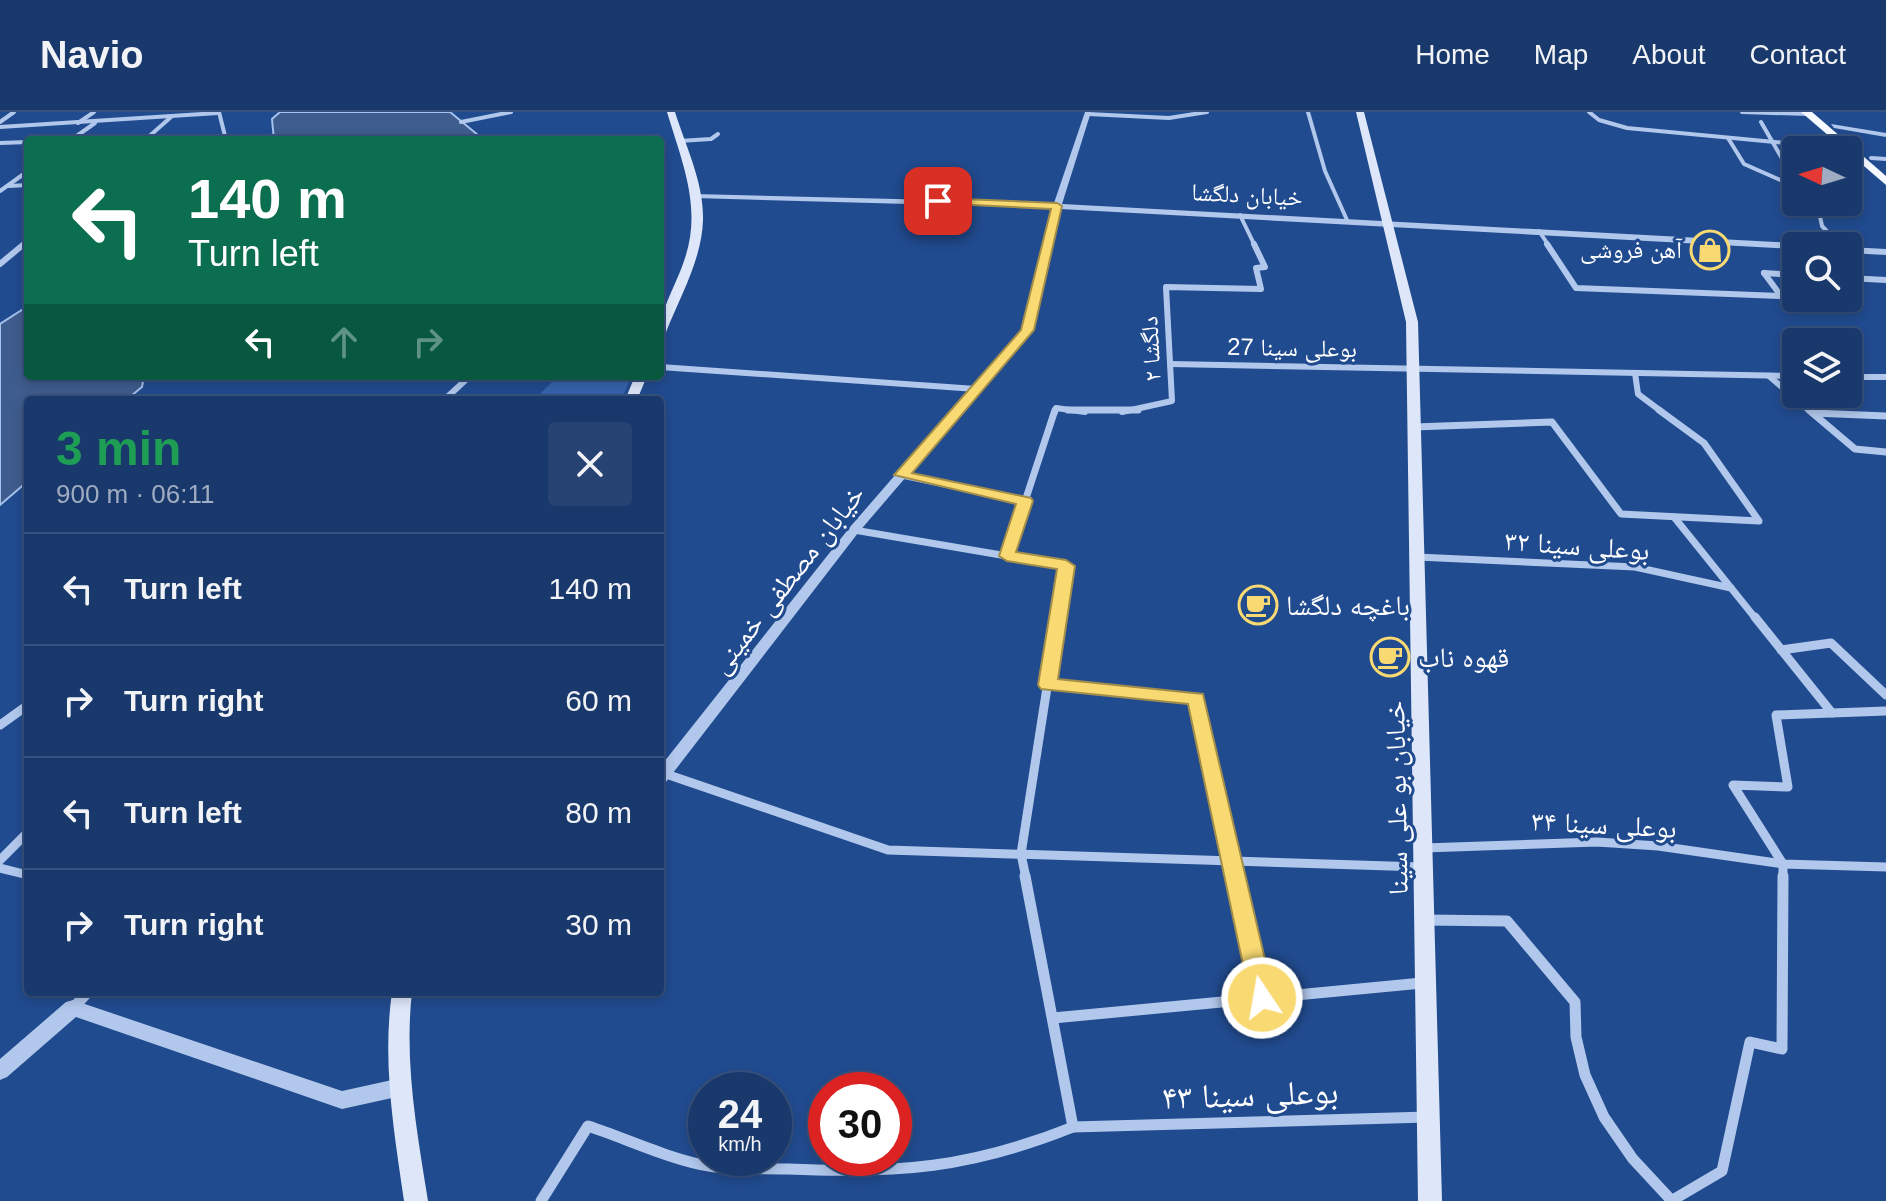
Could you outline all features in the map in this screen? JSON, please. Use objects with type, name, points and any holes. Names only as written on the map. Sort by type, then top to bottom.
[{"type":"main road","points":[[664,323],[686,271],[697,231],[695,196],[671,112]]},
{"type":"main road","name":"خیابان بو علی سینا","points":[[1360,112],[1412,322],[1430,1201]]},
{"type":"main road","points":[[1811,113],[1834,126],[1886,171]]},
{"type":"main road","points":[[1811,113],[1835,136]]},
{"type":"main road","points":[[1862,161],[1886,182]]},
{"type":"main road","points":[[401,996],[401,1087],[416,1201]]},
{"type":"street","points":[[0,124],[14,112]]},
{"type":"street","points":[[78,124],[94,112]]},
{"type":"street","points":[[125,121],[135,112]]},
{"type":"street","points":[[0,124],[78,124],[218,112],[225,136]]},
{"type":"street","points":[[461,122],[511,112]]},
{"type":"street","points":[[1088,113],[1169,118],[1207,112]]},
{"type":"street","points":[[1308,112],[1325,171],[1347,220]]},
{"type":"street","points":[[1589,112],[1599,120],[1627,128],[1782,143]]},
{"type":"street","points":[[1742,112],[1811,113]]},
{"type":"street","name":"خیابان مصطفی خمینی","points":[[664,775],[854,530],[1027,330],[1057,206],[1088,113]]},
{"type":"street","points":[[150,136],[172,117]]},
{"type":"street","points":[[1761,122],[1782,159]]},
{"type":"street","points":[[76,136],[95,123]]},
{"type":"street","points":[[1834,126],[1886,135]]},
{"type":"street","points":[[679,141],[711,139],[718,134]]},
{"type":"street","points":[[1728,138],[1744,164],[1782,181]]},
{"type":"street","points":[[0,143],[24,142]]},
{"type":"street","points":[[1871,158],[1886,159]]},
{"type":"street","points":[[0,191],[24,174]]},
{"type":"street","points":[[6,187],[24,185]]},
{"type":"street","name":"خیابان دلگشا","points":[[695,196],[879,198],[1057,206],[1782,245]]},
{"type":"street","name":"دلگشا ۲","points":[[1025,501],[1056,408],[1109,413],[1143,410],[1172,401],[1166,287],[1261,289],[1256,268],[1265,267],[1240,215]]},
{"type":"street","points":[[1539,231],[1576,288],[1781,296],[1764,273],[1782,274]]},
{"type":"street","points":[[0,264],[24,243]]},
{"type":"street","points":[[1862,251],[1886,252]]},
{"type":"street","points":[[1862,279],[1886,280]]},
{"type":"street","name":"بوعلی سینا 27","points":[[1170,364],[1782,375]]},
{"type":"street","points":[[664,367],[976,389]]},
{"type":"street","points":[[1414,427],[1552,422],[1621,514],[1759,521],[1704,443],[1638,394],[1635,373]]},
{"type":"street","points":[[1769,375],[1855,449],[1886,452]]},
{"type":"street","points":[[1862,377],[1886,377]]},
{"type":"street","points":[[448,396],[466,380]]},
{"type":"street","points":[[1813,413],[1886,416]]},
{"type":"street","points":[[902,475],[1025,501],[1007,556]]},
{"type":"street","points":[[1674,517],[1832,713]]},
{"type":"street","points":[[541,1201],[588,1126],[708,1166],[858,1172],[914,1170],[970,1161],[1023,1147],[1073,1127],[1021,854],[1066,566],[854,530]]},
{"type":"street","name":"بوعلی سینا ۳۲","points":[[1417,557],[1635,567],[1731,588]]},
{"type":"street","points":[[1781,650],[1831,643],[1886,695]]},
{"type":"street","points":[[1048,685],[1196,698],[1262,998]]},
{"type":"street","points":[[0,725],[24,708]]},
{"type":"street","points":[[1424,920],[1507,921],[1575,1002],[1576,1037],[1585,1075],[1604,1117],[1633,1159],[1672,1201],[1722,1171],[1750,1042],[1782,1049],[1783,864],[1733,785],[1788,787],[1776,715],[1886,711]]},
{"type":"street","points":[[664,776],[888,850],[1423,868]]},
{"type":"street","points":[[0,860],[24,836]]},
{"type":"street","name":"بوعلی سینا ۳۴","points":[[1423,849],[1597,842],[1658,846],[1783,864],[1886,867]]},
{"type":"street","points":[[0,868],[24,874]]},
{"type":"street","points":[[1053,1018],[1426,983]]},
{"type":"street","points":[[0,1071],[84,996]]},
{"type":"street","points":[[73,1008],[342,1100],[401,1087]]},
{"type":"street","name":"بوعلی سینا ۴۳","points":[[1073,1127],[1428,1117]]},
{"type":"shaded area","points":[[280,112],[450,112],[479,136],[274,136],[272,119]]},
{"type":"shaded area","points":[[24,309],[24,380],[143,380],[142,387],[131,396],[24,396],[24,484],[0,505],[0,324]]},
{"type":"shaded area","points":[[554,380],[630,380],[623,396],[538,396]]},
{"type":"place","name":"آهن فروشی","points":[[1710,250]]},
{"type":"place","name":"باغچه دلگشا","points":[[1258,605]]},
{"type":"place","name":"قهوه ناب","points":[[1390,657]]},
{"type":"route","points":[[938,201],[1057,206],[1027,330],[902,475],[1025,501],[1007,556],[1066,566],[1048,685],[1196,698],[1262,998]]}]
